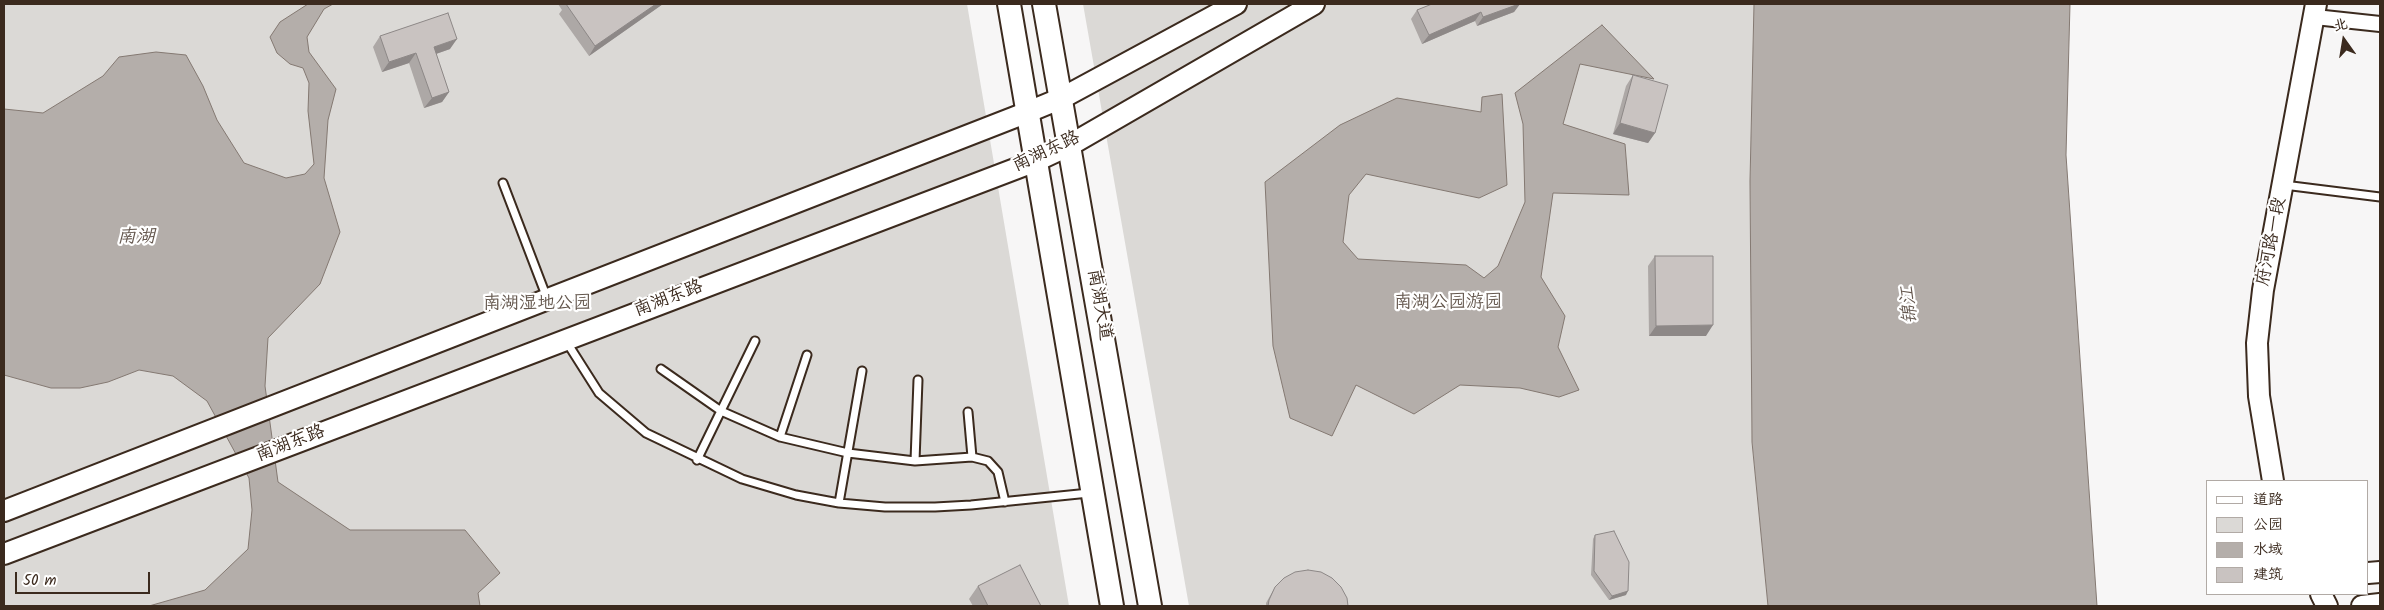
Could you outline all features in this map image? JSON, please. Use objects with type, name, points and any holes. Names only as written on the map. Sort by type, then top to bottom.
[{"type":"main road","name":"南湖大道","points":[[1009,4],[1112,606]]},
{"type":"main road","name":"南湖大道","points":[[1044,4],[1150,606]]},
{"type":"main road","points":[[4,511],[1028,112],[1062,98],[1236,4]]},
{"type":"main road","name":"南湖东路","points":[[4,554],[1036,161],[1070,145],[1314,4]]},
{"type":"main road","name":"府河路一段","points":[[2272,480],[2259,396],[2257,343],[2264,290],[2315,11]]},
{"type":"main road","points":[[2362,606],[2380,604]]},
{"type":"street","points":[[2315,11],[2380,24]]},
{"type":"lane","points":[[503,183],[547,299]]},
{"type":"lane","points":[[2284,185],[2380,197]]},
{"type":"lane","points":[[565,340],[598,393],[646,433],[697,460],[742,479],[796,495],[839,503],[885,507],[1005,502],[1092,492]]},
{"type":"lane","points":[[697,460],[755,341]]},
{"type":"lane","points":[[780,437],[807,354]]},
{"type":"lane","points":[[661,369],[721,411],[780,437],[848,452],[915,461],[972,457],[988,461],[998,472],[1005,502]]},
{"type":"lane","points":[[839,503],[862,371]]},
{"type":"lane","points":[[915,461],[918,380]]},
{"type":"lane","points":[[968,412],[972,457]]},
{"type":"green space","name":"南湖湿地公园","points":[[4,4],[967,4],[1069,606],[4,606]]},
{"type":"green space","name":"南湖公园游园","points":[[1083,4],[1754,4],[1750,181],[1752,442],[1768,606],[1189,606]]},
{"type":"water","name":"南湖","points":[[308,4],[333,4],[324,9],[307,37],[309,52],[336,89],[328,120],[324,178],[340,232],[320,284],[268,338],[265,386],[278,482],[350,530],[465,530],[500,573],[478,593],[480,606],[149,606],[205,590],[248,549],[252,510],[249,478],[207,401],[173,376],[139,370],[108,382],[80,388],[51,388],[4,375],[4,109],[43,113],[103,76],[119,57],[156,52],[186,55],[203,86],[217,120],[244,163],[286,178],[305,174],[314,164],[308,111],[309,83],[303,68],[290,64],[277,53],[270,37],[280,22]]},
{"type":"water","name":"锦江","points":[[1754,4],[2070,4],[2066,155],[2097,606],[1768,606],[1752,442],[1750,181]]},
{"type":"water","points":[[1602,25],[1654,79],[1580,64],[1563,124],[1625,144],[1629,195],[1553,193],[1541,277],[1565,316],[1558,347],[1579,390],[1559,397],[1520,388],[1460,385],[1414,414],[1356,385],[1332,436],[1290,418],[1273,346],[1265,182],[1340,125],[1397,98],[1481,112],[1482,97],[1502,94],[1507,185],[1479,198],[1366,174],[1349,195],[1343,242],[1358,259],[1466,265],[1484,278],[1498,266],[1525,202],[1523,124],[1515,93]]},
{"type":"building","points":[[566,4],[656,4],[595,46]]},
{"type":"building","points":[[1432,4],[1519,4],[1483,17],[1481,12],[1429,35],[1417,10]]},
{"type":"building","points":[[448,13],[457,39],[434,47],[449,92],[432,98],[416,53],[389,62],[380,36]]},
{"type":"building","points":[[1633,75],[1668,85],[1655,133],[1620,123]]},
{"type":"building","points":[[1655,256],[1713,256],[1713,325],[1656,326]]},
{"type":"building","points":[[1614,531],[1629,562],[1628,591],[1612,596],[1594,571],[1595,535]]},
{"type":"building","points":[[1020,565],[1041,606],[988,606],[978,586]]},
{"type":"building","points":[[1308,570],[1321,572],[1332,578],[1341,587],[1347,598],[1348,606],[1268,606],[1275,587],[1284,578],[1295,572]]}]
